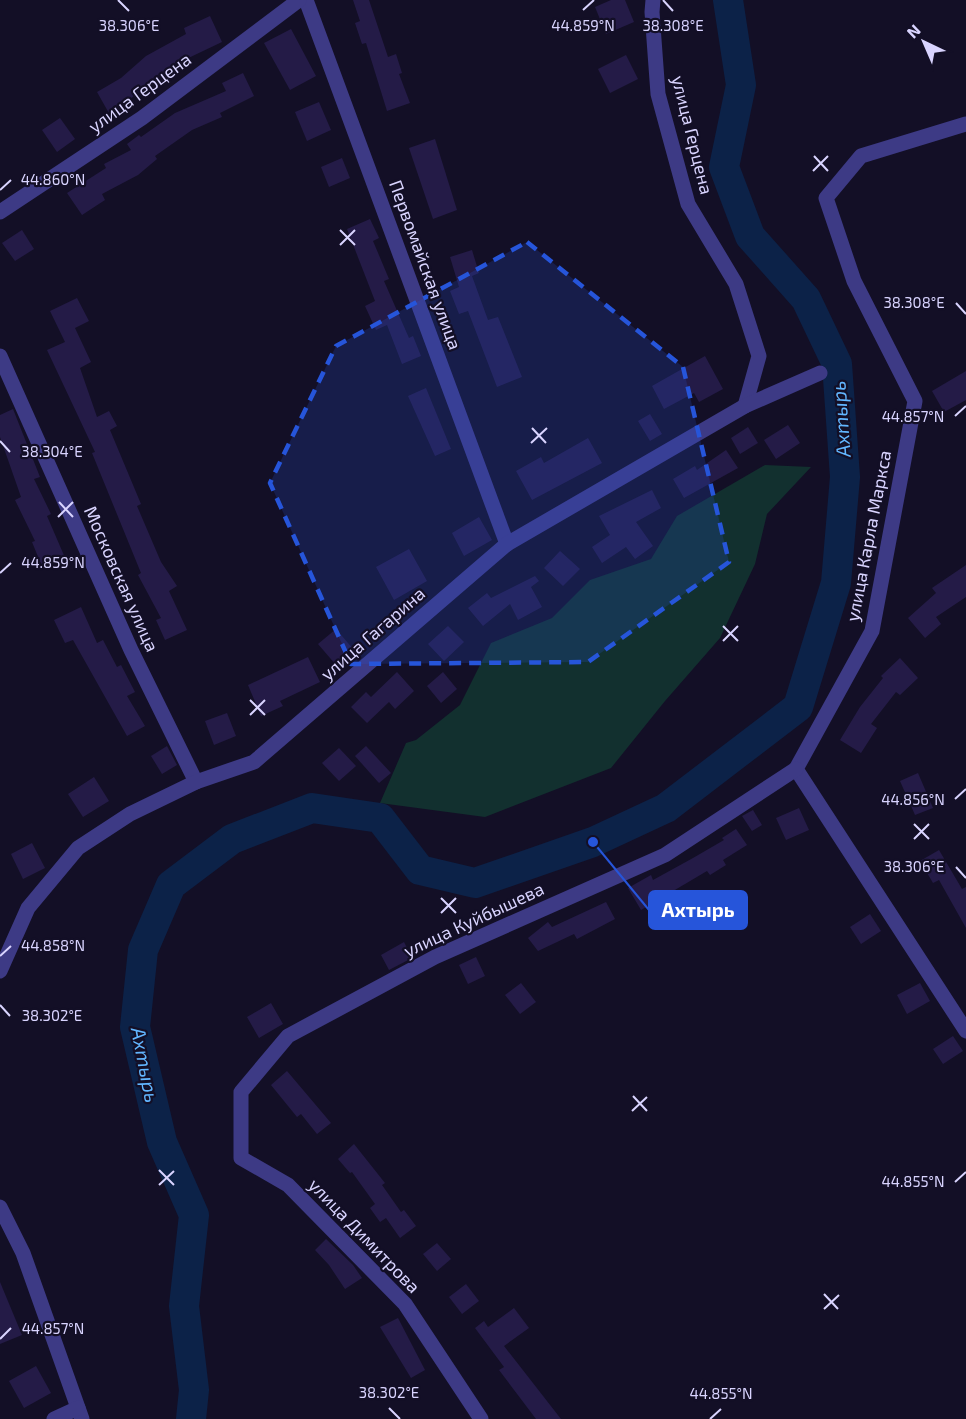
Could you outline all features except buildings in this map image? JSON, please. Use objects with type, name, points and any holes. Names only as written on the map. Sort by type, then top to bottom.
[{"type":"street","name":"улица Герцена","points":[[0,212],[142,118],[299,0]]},
{"type":"street","name":"Первомайская улица","points":[[306,0],[507,544]]},
{"type":"street","name":"улица Герцена","points":[[654,0],[652,12],[658,94],[688,204],[736,284],[759,356],[745,406]]},
{"type":"street","name":"улица Карла Маркса","points":[[796,769],[872,631],[915,401],[854,281],[826,198],[861,156],[966,124]]},
{"type":"street","name":"Московская улица","points":[[0,356],[131,650],[196,782]]},
{"type":"street","name":"улица Гагарина","points":[[0,971],[28,908],[78,848],[130,814],[196,782],[254,762],[507,544],[745,406],[820,373]]},
{"type":"street","points":[[796,769],[966,1031]]},
{"type":"street","name":"улица Куйбышева","points":[[241,1158],[241,1092],[288,1036],[435,957],[665,855],[796,769]]},
{"type":"street","name":"улица Димитрова","points":[[241,1158],[288,1185],[405,1304],[480,1419]]},
{"type":"street","points":[[0,1208],[23,1253],[80,1413],[54,1419]]},
{"type":"highlighted area","points":[[527,242],[683,367],[729,562],[588,662],[351,664],[270,483],[336,346]]},
{"type":"green space","points":[[765,465],[811,467],[767,514],[755,564],[720,638],[611,768],[485,817],[380,803],[406,743],[416,740],[460,705],[491,643],[552,618],[590,580],[651,559],[677,516]]},
{"type":"waterway","name":"Ахтырь","points":[[191,1419],[194,1390],[184,1306],[194,1215],[162,1142],[135,1027],[143,950],[171,885],[232,839],[312,808],[380,818],[420,870],[475,883],[593,842],[666,808],[798,707],[836,583],[845,477],[837,364],[806,299],[750,236],[724,167],[741,85],[728,0]]},
{"type":"place","name":"Ахтырь","points":[[593,842]]}]
